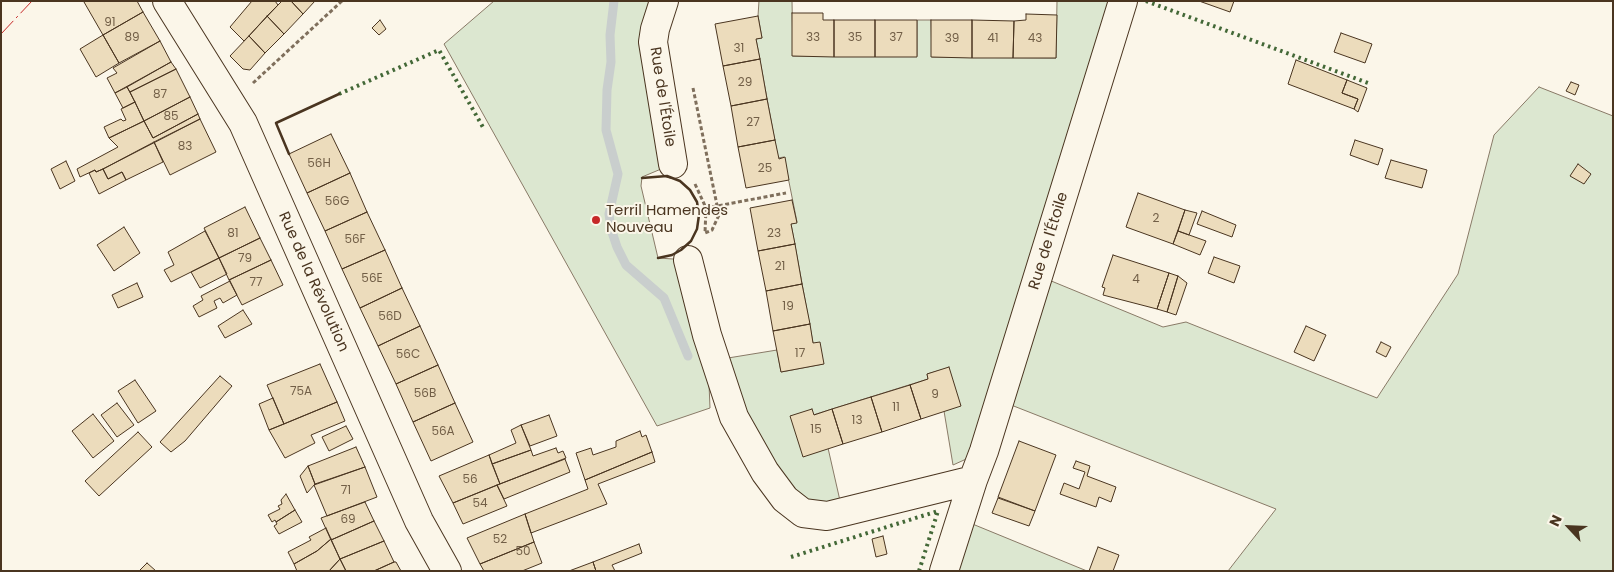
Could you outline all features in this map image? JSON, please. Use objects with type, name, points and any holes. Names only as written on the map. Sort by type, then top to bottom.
[{"type":"street","name":"Rue de la Révolution","points":[[167,1],[242,123],[419,521],[447,571]]},
{"type":"street","name":"Rue de l'Étoile","points":[[664,1],[653,42],[673,164]]},
{"type":"street","name":"Rue de l'Étoile","points":[[944,571],[990,433],[1123,1]]},
{"type":"street","points":[[688,260],[707,335],[734,417],[765,472],[785,499],[803,513],[827,516],[973,480]]},
{"type":"path","points":[[230,103],[342,1]]},
{"type":"path","points":[[692,84],[719,215],[717,223],[712,230],[705,233]]},
{"type":"path","points":[[673,164],[693,180],[706,208],[705,233],[688,260]]},
{"type":"path","points":[[706,208],[786,193]]},
{"type":"green space","name":"Terril Hamendes Nouveau","points":[[494,1],[656,1],[673,164],[642,177],[641,186],[658,258],[688,260],[707,335],[710,408],[657,426],[444,44]]},
{"type":"green space","points":[[759,1],[792,1],[793,56],[917,56],[917,20],[931,20],[932,57],[1056,58],[1057,1],[1123,1],[984,451],[953,465],[944,411],[948,368],[927,374],[928,379],[813,415],[828,448],[841,505],[804,502],[752,431],[728,358],[777,350],[781,372],[823,364],[813,343],[791,224],[797,222],[784,157],[778,158],[756,39],[762,38],[758,16]]},
{"type":"green space","points":[[1539,87],[1613,116],[1613,571],[1228,571],[1276,509],[1006,403],[1044,278],[1163,327],[1186,322],[1377,398],[1458,274],[1494,135]]},
{"type":"green space","points":[[970,523],[1087,571],[954,571]]},
{"type":"building","points":[[137,1],[143,12],[103,35],[84,2]]},
{"type":"building","points":[[252,1],[275,1],[278,5],[244,41],[230,27]]},
{"type":"building","points":[[282,1],[291,1],[303,14],[284,34],[267,16]]},
{"type":"building","points":[[291,1],[315,1],[303,14]]},
{"type":"building","points":[[1199,1],[1234,1],[1230,12]]},
{"type":"building","points":[[143,12],[160,41],[119,63],[103,35]]},
{"type":"building","points":[[792,13],[823,13],[823,20],[834,20],[834,57],[792,56]]},
{"type":"building","points":[[1026,14],[1057,15],[1056,58],[1013,58],[1014,21],[1026,20]]},
{"type":"building","points":[[267,16],[284,34],[265,53],[249,36]]},
{"type":"building","points":[[758,16],[762,38],[756,39],[760,59],[723,66],[715,24]]},
{"type":"building","points":[[380,20],[386,29],[379,35],[372,28]]},
{"type":"building","points":[[834,20],[875,20],[875,57],[834,57]]},
{"type":"building","points":[[875,20],[917,20],[917,57],[875,57]]},
{"type":"building","points":[[931,20],[972,20],[972,58],[931,57]]},
{"type":"building","points":[[972,20],[1014,21],[1013,58],[972,58]]},
{"type":"building","points":[[1341,33],[1372,44],[1365,63],[1334,52]]},
{"type":"building","points":[[103,35],[119,63],[96,77],[80,49]]},
{"type":"building","points":[[249,36],[265,53],[250,70],[243,69],[230,56]]},
{"type":"building","points":[[160,41],[171,62],[115,93],[107,78],[117,73],[113,68]]},
{"type":"building","points":[[760,59],[767,99],[731,106],[723,66]]},
{"type":"building","points":[[1296,60],[1347,80],[1342,93],[1358,99],[1354,109],[1288,84]]},
{"type":"building","points":[[171,62],[176,69],[130,92],[127,87]]},
{"type":"building","points":[[176,69],[190,97],[144,121],[130,92]]},
{"type":"building","points":[[1347,80],[1367,88],[1358,112],[1354,109],[1358,99],[1342,93]]},
{"type":"building","points":[[1571,82],[1579,85],[1575,95],[1566,91]]},
{"type":"building","points":[[127,87],[135,102],[123,108],[115,93]]},
{"type":"building","points":[[190,97],[198,114],[153,138],[144,121]]},
{"type":"building","points":[[767,99],[775,140],[738,147],[731,106]]},
{"type":"building","points":[[135,102],[144,121],[109,138],[104,127],[121,119],[123,121],[126,120],[121,109]]},
{"type":"building","points":[[198,114],[200,119],[103,169],[96,172],[95,170],[80,177],[77,169],[118,147],[109,138],[144,121],[153,138]]},
{"type":"building","points":[[200,119],[216,152],[170,175],[154,142]]},
{"type":"building","points":[[331,134],[350,173],[307,193],[289,154]]},
{"type":"building","points":[[775,140],[779,159],[785,157],[789,180],[746,188],[738,147]]},
{"type":"building","points":[[1355,140],[1383,149],[1378,165],[1350,155]]},
{"type":"building","points":[[154,142],[163,162],[126,180],[122,172],[108,179],[103,169]]},
{"type":"building","points":[[1391,160],[1427,170],[1422,188],[1385,178]]},
{"type":"building","points":[[66,161],[75,181],[60,189],[51,169]]},
{"type":"building","points":[[1578,164],[1591,174],[1584,184],[1570,176]]},
{"type":"building","points":[[103,169],[108,179],[122,172],[126,180],[99,194],[89,173]]},
{"type":"building","points":[[350,173],[367,212],[325,231],[307,193]]},
{"type":"building","points":[[1138,193],[1185,210],[1173,244],[1126,227]]},
{"type":"building","points":[[792,200],[797,223],[791,224],[795,244],[758,251],[750,208]]},
{"type":"building","points":[[245,207],[260,238],[219,258],[204,228]]},
{"type":"building","points":[[1185,210],[1197,213],[1189,235],[1178,231]]},
{"type":"building","points":[[1202,211],[1236,225],[1232,237],[1197,224]]},
{"type":"building","points":[[367,212],[385,250],[342,269],[325,231]]},
{"type":"building","points":[[124,227],[140,253],[114,271],[97,245]]},
{"type":"building","points":[[205,231],[219,258],[171,282],[164,270],[174,265],[168,252]]},
{"type":"building","points":[[1178,231],[1206,241],[1200,255],[1173,244]]},
{"type":"building","points":[[260,238],[271,260],[229,280],[219,258]]},
{"type":"building","points":[[795,244],[802,284],[766,291],[758,251]]},
{"type":"building","points":[[385,250],[402,288],[360,308],[342,269]]},
{"type":"building","points":[[1113,255],[1169,273],[1157,309],[1103,295],[1105,288],[1102,287]]},
{"type":"building","points":[[1214,257],[1240,266],[1234,283],[1208,273]]},
{"type":"building","points":[[219,258],[227,274],[200,288],[191,272]]},
{"type":"building","points":[[271,260],[283,285],[242,305],[229,280]]},
{"type":"building","points":[[1169,273],[1178,276],[1167,312],[1157,309]]},
{"type":"building","points":[[1178,276],[1187,283],[1176,315],[1167,312]]},
{"type":"building","points":[[230,281],[237,295],[223,303],[220,298],[214,301],[217,308],[199,317],[193,306],[203,300],[201,296]]},
{"type":"building","points":[[137,283],[143,297],[118,308],[112,295]]},
{"type":"building","points":[[802,284],[810,324],[773,331],[766,291]]},
{"type":"building","points":[[402,288],[420,326],[378,346],[360,308]]},
{"type":"building","points":[[243,310],[252,324],[225,338],[218,326]]},
{"type":"building","points":[[810,324],[813,343],[820,342],[824,364],[781,372],[773,331]]},
{"type":"building","points":[[420,326],[438,365],[396,384],[378,346]]},
{"type":"building","points":[[1306,326],[1326,335],[1314,361],[1294,352]]},
{"type":"building","points":[[1381,342],[1391,347],[1386,357],[1376,352]]},
{"type":"building","points":[[320,364],[337,402],[284,424],[267,385]]},
{"type":"building","points":[[438,365],[455,403],[413,422],[396,384]]},
{"type":"building","points":[[949,367],[961,406],[921,419],[910,385],[928,379],[927,374]]},
{"type":"building","points":[[220,376],[232,386],[185,441],[171,452],[160,442]]},
{"type":"building","points":[[135,380],[156,411],[138,423],[118,391]]},
{"type":"building","points":[[910,385],[921,419],[882,432],[871,397]]},
{"type":"building","points":[[871,397],[882,432],[843,444],[832,409]]},
{"type":"building","points":[[273,398],[284,424],[269,430],[259,404]]},
{"type":"building","points":[[337,402],[345,421],[311,435],[315,443],[285,458],[269,430]]},
{"type":"building","points":[[117,403],[134,425],[117,437],[101,415]]},
{"type":"building","points":[[455,403],[473,442],[431,461],[413,422]]},
{"type":"building","points":[[812,409],[814,415],[832,409],[843,444],[803,457],[790,416]]},
{"type":"building","points":[[93,414],[114,441],[93,458],[72,431]]},
{"type":"building","points":[[549,415],[557,436],[530,446],[521,425]]},
{"type":"building","points":[[521,425],[531,450],[492,464],[489,455],[516,443],[511,430]]},
{"type":"building","points":[[346,426],[353,439],[329,451],[322,437]]},
{"type":"building","points":[[640,431],[642,437],[646,435],[652,452],[585,480],[576,453],[591,448],[593,455],[616,447],[616,441]]},
{"type":"building","points":[[138,432],[152,447],[99,496],[85,481]]},
{"type":"building","points":[[1019,441],[1056,455],[1035,511],[998,497]]},
{"type":"building","points":[[356,447],[365,467],[315,484],[308,466]]},
{"type":"building","points":[[556,448],[558,453],[563,451],[566,458],[500,484],[492,464],[531,450],[533,456]]},
{"type":"building","points":[[652,452],[655,462],[598,484],[607,504],[531,533],[525,514],[588,489],[585,480]]},
{"type":"building","points":[[489,455],[500,484],[453,503],[439,476]]},
{"type":"building","points":[[565,459],[570,472],[504,499],[497,485]]},
{"type":"building","points":[[1076,461],[1090,466],[1087,476],[1116,487],[1111,502],[1099,497],[1096,507],[1060,494],[1064,483],[1079,489],[1085,472],[1073,468]]},
{"type":"building","points":[[308,466],[315,484],[307,493],[300,476]]},
{"type":"building","points":[[365,467],[377,497],[327,516],[314,485]]},
{"type":"building","points":[[497,485],[507,506],[463,524],[453,503]]},
{"type":"building","points":[[286,494],[295,510],[276,522],[275,520],[272,522],[268,515],[280,509],[278,506],[282,504],[281,500]]},
{"type":"building","points":[[998,498],[1035,511],[1029,526],[992,513]]},
{"type":"building","points":[[365,502],[374,521],[331,540],[321,518]]},
{"type":"building","points":[[295,510],[302,522],[279,534],[274,526],[277,524],[276,522]]},
{"type":"building","points":[[525,514],[534,542],[480,564],[467,538]]},
{"type":"building","points":[[374,521],[384,541],[340,559],[331,540]]},
{"type":"building","points":[[326,528],[331,539],[317,551],[294,564],[288,552],[311,540],[309,537]]},
{"type":"building","points":[[883,536],[887,554],[876,557],[872,539]]},
{"type":"building","points":[[331,539],[340,559],[329,571],[297,571],[294,564],[317,551]]},
{"type":"building","points":[[384,541],[394,562],[374,571],[346,571],[340,559]]},
{"type":"building","points":[[534,542],[542,563],[522,571],[484,571],[480,564]]},
{"type":"building","points":[[639,544],[642,553],[612,565],[615,571],[596,571],[593,562]]},
{"type":"building","points":[[1098,547],[1119,555],[1113,571],[1089,571]]},
{"type":"building","points":[[340,559],[346,571],[329,571]]},
{"type":"building","points":[[396,562],[401,571],[374,571]]},
{"type":"building","points":[[593,562],[596,571],[569,571]]},
{"type":"building","points":[[147,563],[156,571],[139,571]]},
{"type":"waterway","points":[[614,1],[610,35],[611,62],[607,90],[606,130],[618,174],[609,214],[611,229],[626,265],[664,298],[688,356]]},
{"type":"hedge","points":[[1146,1],[1368,83]]},
{"type":"hedge","points":[[339,94],[439,50],[484,129]]},
{"type":"hedge","points":[[791,557],[938,511],[919,571]]},
{"type":"wall","points":[[289,154],[276,123],[339,94]]},
{"type":"wall","points":[[642,178],[667,176],[680,181],[690,190],[697,202],[699,215],[697,229],[691,241],[672,255],[658,258]]},
{"type":"power","points":[[1,34],[32,1]]},
{"type":"place","name":"Terril Hamendes Nouveau","points":[[596,220]]}]
